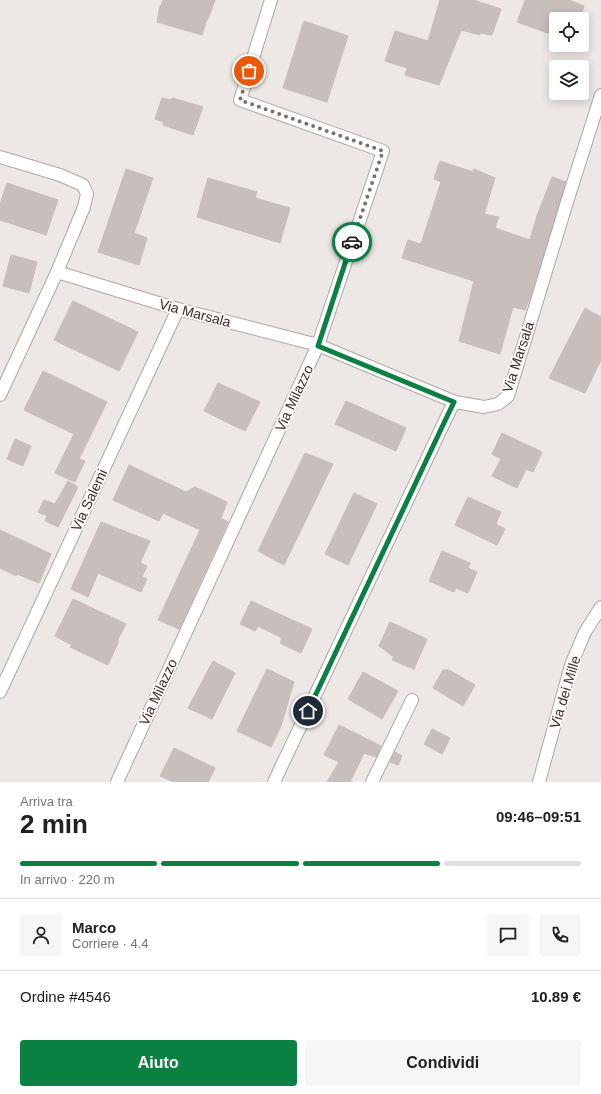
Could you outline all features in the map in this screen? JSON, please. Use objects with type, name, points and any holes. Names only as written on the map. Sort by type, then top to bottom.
[{"type":"street","name":"Via Milazzo","points":[[117,782],[318,346],[383,151],[240,100],[271,0]]},
{"type":"street","name":"Via Marsala","points":[[58,272],[178,309],[318,346],[454,402],[484,407],[498,404],[508,396],[601,95]]},
{"type":"street","points":[[0,157],[60,175],[83,185],[87,194],[84,207],[58,272],[0,395]]},
{"type":"street","name":"Via Salemi","points":[[0,692],[178,309]]},
{"type":"street","points":[[274,782],[454,402]]},
{"type":"street","name":"Via dei Mille","points":[[539,782],[571,665],[585,632],[601,607]]},
{"type":"street","points":[[372,782],[412,700]]},
{"type":"building","points":[[163,0],[215,0],[202,35],[157,22],[160,5],[161,6]]},
{"type":"building","points":[[440,0],[473,0],[501,9],[492,35],[480,33],[480,35],[461,30],[439,85],[405,75],[407,68],[385,61],[395,31],[428,41]]},
{"type":"building","points":[[525,0],[569,0],[584,6],[582,12],[549,12],[549,33],[517,22]]},
{"type":"building","points":[[304,21],[348,36],[327,102],[283,88]]},
{"type":"building","points":[[162,98],[172,100],[172,98],[203,107],[193,135],[163,125],[164,122],[155,119]]},
{"type":"building","points":[[440,161],[473,172],[474,169],[495,178],[484,214],[499,217],[495,228],[530,240],[537,216],[552,177],[566,182],[531,295],[525,310],[513,307],[500,354],[459,341],[474,281],[402,258],[408,240],[421,244],[441,182],[434,179]]},
{"type":"building","points":[[126,169],[153,178],[134,233],[147,238],[139,265],[98,252]]},
{"type":"building","points":[[208,178],[257,192],[255,198],[290,208],[280,243],[197,217]]},
{"type":"building","points":[[7,183],[58,200],[46,235],[0,220],[0,204]]},
{"type":"building","points":[[11,255],[37,262],[29,293],[3,286]]},
{"type":"building","points":[[73,301],[138,332],[119,371],[54,340]]},
{"type":"building","points":[[585,308],[601,317],[601,360],[585,393],[549,378]]},
{"type":"building","points":[[43,371],[107,402],[79,459],[85,461],[75,482],[55,473],[74,434],[24,410]]},
{"type":"building","points":[[218,383],[260,402],[245,431],[204,411]]},
{"type":"building","points":[[346,401],[406,428],[396,451],[335,424]]},
{"type":"building","points":[[502,433],[542,452],[533,472],[526,469],[517,488],[492,476],[501,459],[492,454]]},
{"type":"building","points":[[15,439],[31,446],[23,466],[7,459]]},
{"type":"building","points":[[305,453],[333,464],[284,565],[258,551]]},
{"type":"building","points":[[129,465],[186,492],[195,487],[227,502],[221,518],[228,522],[179,629],[158,620],[200,530],[163,513],[159,521],[113,500]]},
{"type":"building","points":[[68,481],[78,487],[58,527],[45,521],[47,516],[38,512],[44,500],[55,504]]},
{"type":"building","points":[[354,493],[377,504],[348,565],[325,554]]},
{"type":"building","points":[[468,497],[501,512],[496,524],[505,529],[497,545],[455,525]]},
{"type":"building","points":[[101,522],[150,541],[140,563],[147,566],[142,577],[147,579],[141,592],[98,573],[88,597],[71,589]]},
{"type":"building","points":[[0,530],[51,554],[39,583],[17,574],[16,576],[0,568]]},
{"type":"building","points":[[442,551],[470,563],[468,568],[477,572],[468,593],[456,588],[454,592],[429,581]]},
{"type":"building","points":[[73,599],[126,624],[118,639],[118,643],[108,665],[70,647],[72,645],[55,636]]},
{"type":"building","points":[[251,601],[312,629],[301,653],[280,643],[282,638],[258,626],[255,631],[240,624]]},
{"type":"building","points":[[390,622],[427,639],[414,669],[392,660],[394,657],[379,646]]},
{"type":"building","points":[[213,661],[235,673],[212,719],[188,708]]},
{"type":"building","points":[[267,669],[294,682],[281,726],[271,747],[237,731]]},
{"type":"building","points":[[443,670],[449,670],[475,685],[463,706],[433,688]]},
{"type":"building","points":[[363,672],[398,691],[382,719],[348,699]]},
{"type":"building","points":[[339,725],[381,746],[376,757],[364,753],[350,782],[327,782],[339,762],[324,755]]},
{"type":"building","points":[[432,729],[450,738],[442,754],[424,744]]},
{"type":"building","points":[[174,748],[215,768],[208,782],[174,782],[160,776]]},
{"type":"building","points":[[395,752],[402,756],[398,765],[390,762]]},
{"type":"way so far","points":[[249,71],[240,100],[383,151],[352,242]]},
{"type":"route","points":[[308,711],[454,402],[318,346],[352,242]]}]
